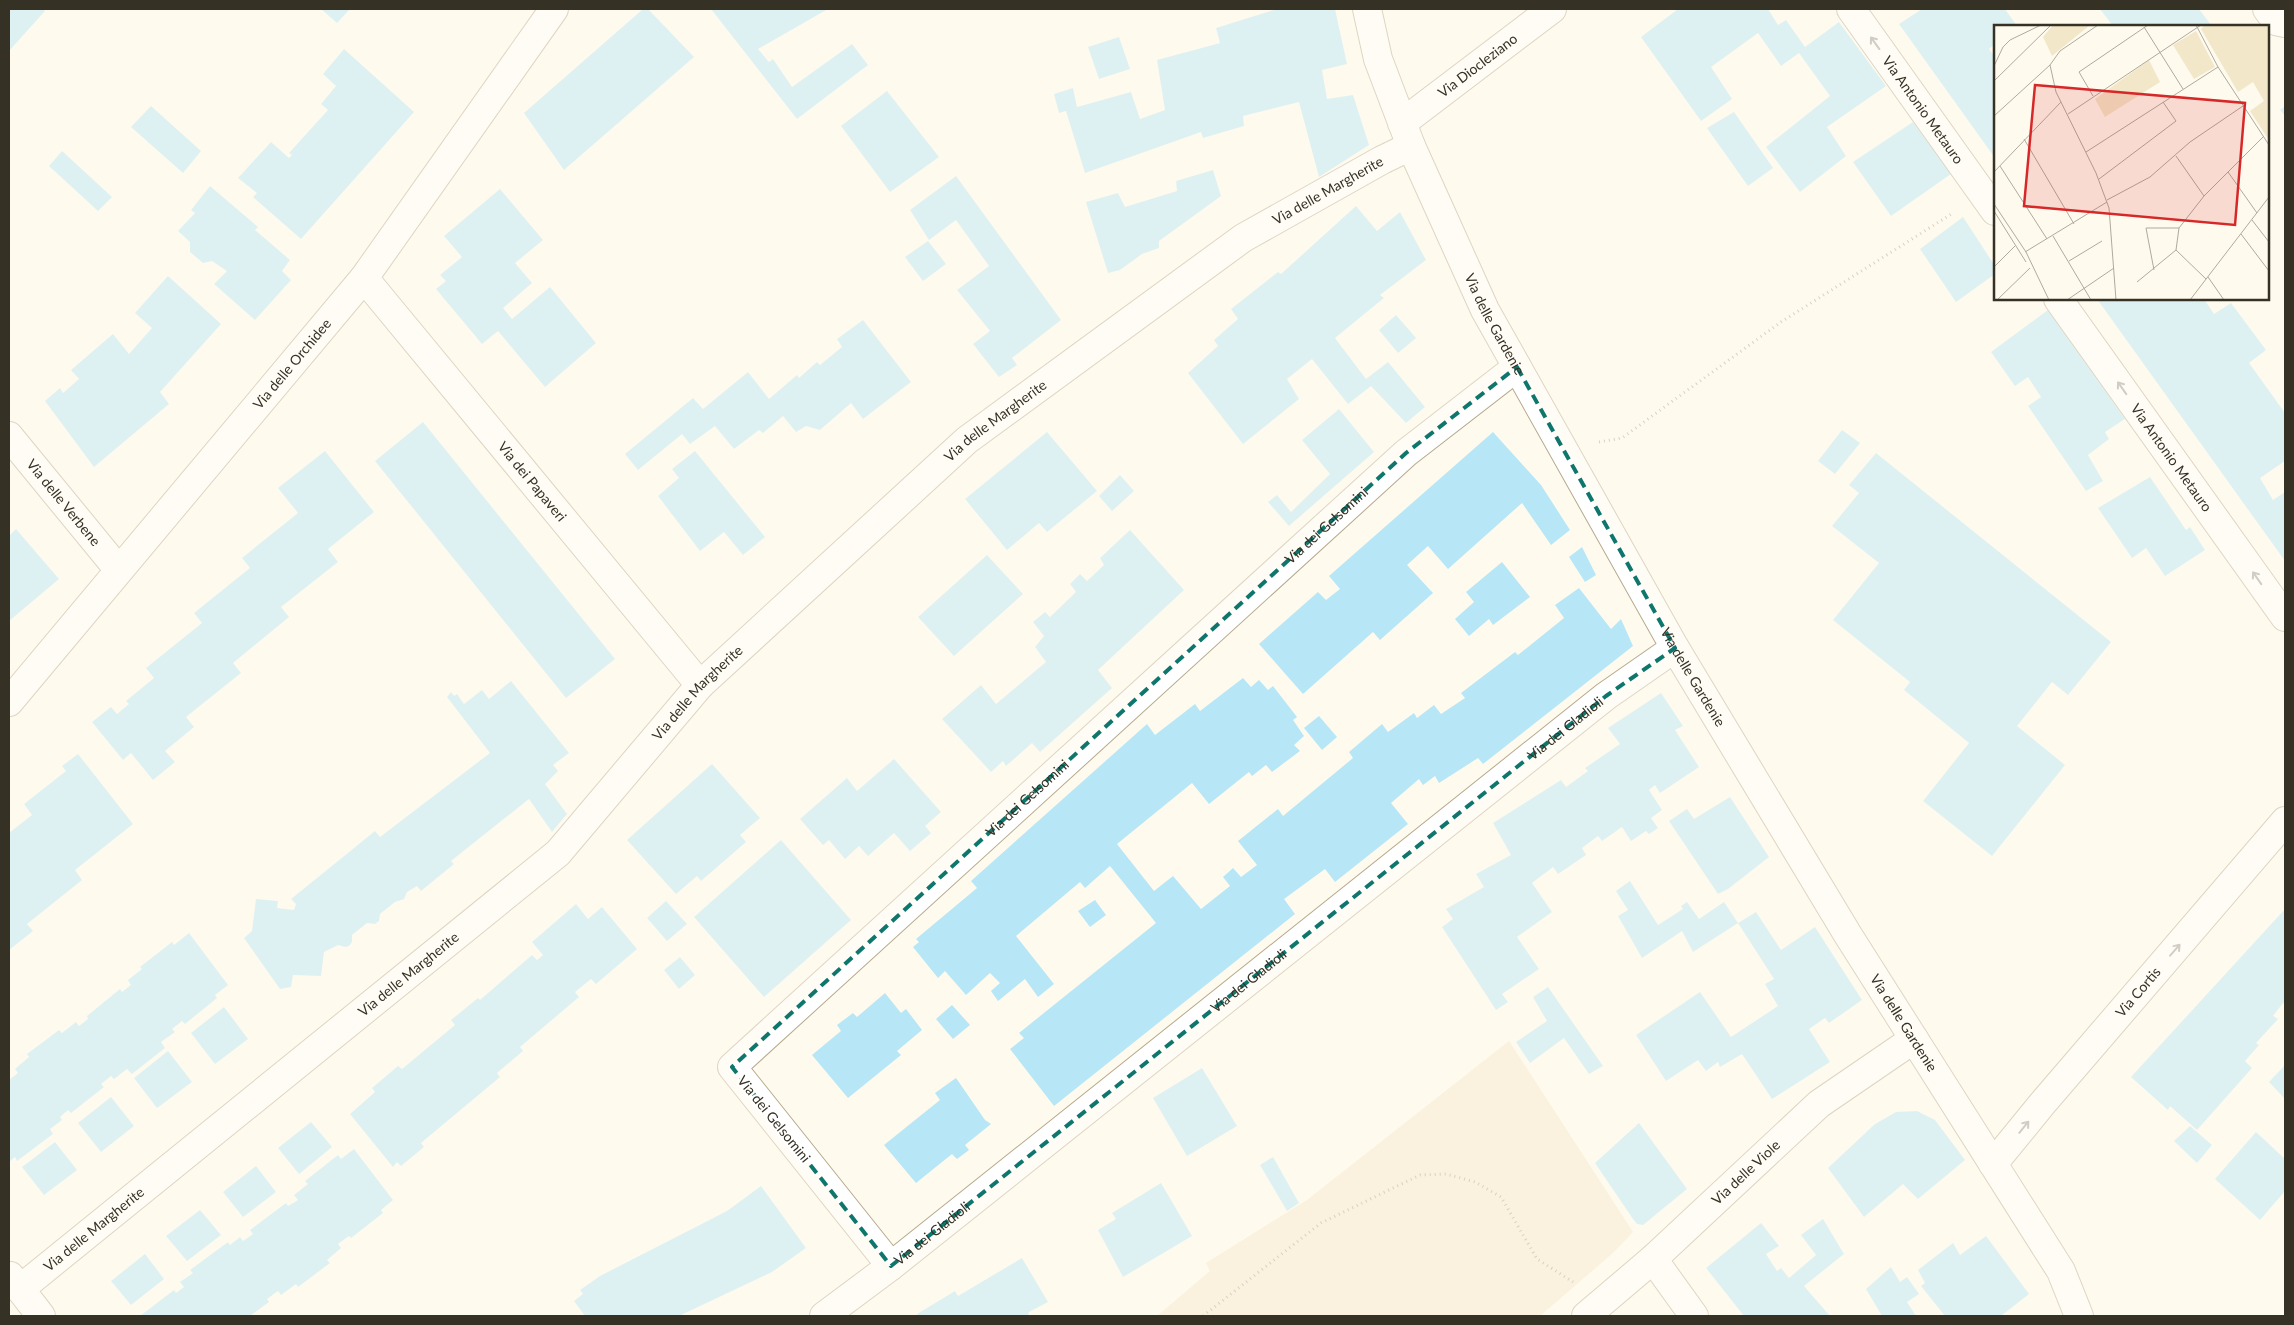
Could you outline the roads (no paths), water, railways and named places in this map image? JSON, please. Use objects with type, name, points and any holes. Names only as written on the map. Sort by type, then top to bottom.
[{"type":"street","name":"Via delle Orchidee","points":[[9,702],[118,569],[364,278],[554,9]]},
{"type":"street","name":"Via delle Gardenie","points":[[1367,9],[1378,60],[1407,134],[1485,310],[1676,648],[1842,926],[2061,1271],[2079,1316]]},
{"type":"street","name":"Via Diocleziano","points":[[1407,134],[1552,9]]},
{"type":"street","name":"Via Antonio Metauro","points":[[1851,9],[1989,202]]},
{"type":"street","points":[[2267,9],[2276,21],[2285,23]]},
{"type":"street","name":"Via delle Margherite","points":[[15,1282],[558,853],[700,685],[967,440],[1243,238],[1382,160],[1407,134]]},
{"type":"street","name":"Via dei Papaveri","points":[[364,278],[700,685]]},
{"type":"street","name":"Via Antonio Metauro","points":[[2059,300],[2285,617]]},
{"type":"street","name":"Via dei Gelsomini","points":[[891,1266],[732,1067],[1406,453],[1517,367]]},
{"type":"street","name":"Via delle Verbene","points":[[9,436],[118,569]]},
{"type":"street","name":"Via dei Gladioli","points":[[824,1316],[891,1266],[1606,696],[1676,648]]},
{"type":"street","name":"Via Cortis","points":[[1993,1164],[2042,1104],[2285,821]]},
{"type":"street","name":"Via delle Viole","points":[[1586,1316],[1653,1259],[1819,1104],[1914,1039]]},
{"type":"street","points":[[1653,1259],[1694,1316]]},
{"type":"street","points":[[15,1282],[41,1316]]}]
